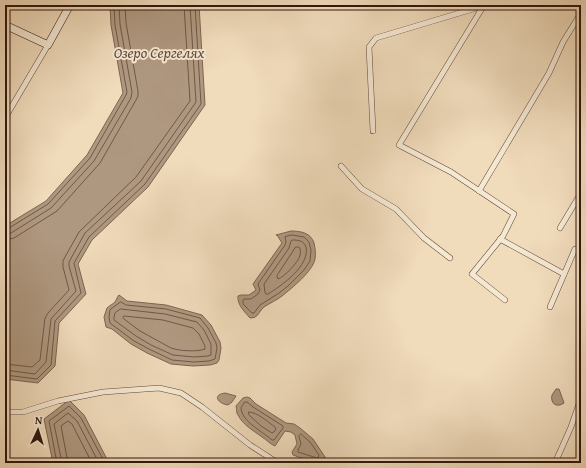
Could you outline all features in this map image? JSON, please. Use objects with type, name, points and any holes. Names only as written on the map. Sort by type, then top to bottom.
[{"type":"street","points":[[5,117],[70,5]]},
{"type":"street","points":[[373,130],[369,48],[376,38],[483,6]]},
{"type":"street","points":[[483,6],[399,145],[451,172],[514,214],[500,239],[472,274],[505,300]]},
{"type":"street","points":[[479,190],[549,73],[563,42],[581,13]]},
{"type":"street","points":[[5,25],[48,45]]},
{"type":"street","points":[[341,166],[362,189],[396,209],[424,238],[450,258]]},
{"type":"street","points":[[560,228],[581,193]]},
{"type":"street","points":[[500,239],[564,274]]},
{"type":"street","points":[[550,307],[575,249],[581,252]]},
{"type":"street","points":[[5,412],[24,412],[58,400],[104,392],[159,388],[182,393],[250,445],[278,463]]},
{"type":"street","points":[[555,463],[571,427],[581,398]]},
{"type":"water","name":"Озеро Сергелях","points":[[110,5],[199,5],[205,105],[148,187],[92,240],[78,264],[86,294],[59,323],[55,366],[38,383],[5,379],[5,226],[46,201],[87,155],[123,93],[111,25]]},
{"type":"water","points":[[291,231],[305,233],[313,240],[315,259],[313,264],[302,279],[291,289],[264,307],[257,316],[250,318],[240,305],[238,296],[249,295],[256,290],[253,284],[282,243],[276,235]]},
{"type":"water","points":[[119,295],[127,301],[166,305],[202,315],[211,325],[220,342],[221,348],[217,363],[193,366],[171,364],[131,344],[112,329],[106,327],[104,317],[107,308],[115,302]]},
{"type":"water","points":[[556,389],[559,389],[564,403],[559,405],[553,403],[552,401],[552,395]]},
{"type":"water","points":[[225,393],[236,396],[228,405],[219,401],[217,397]]},
{"type":"water","points":[[247,397],[286,423],[294,424],[300,428],[313,439],[329,463],[310,461],[293,455],[292,452],[297,444],[295,435],[291,432],[285,431],[275,446],[249,428],[237,414],[236,406],[243,398]]},
{"type":"water","points":[[69,400],[84,415],[109,463],[53,463],[44,419]]}]
